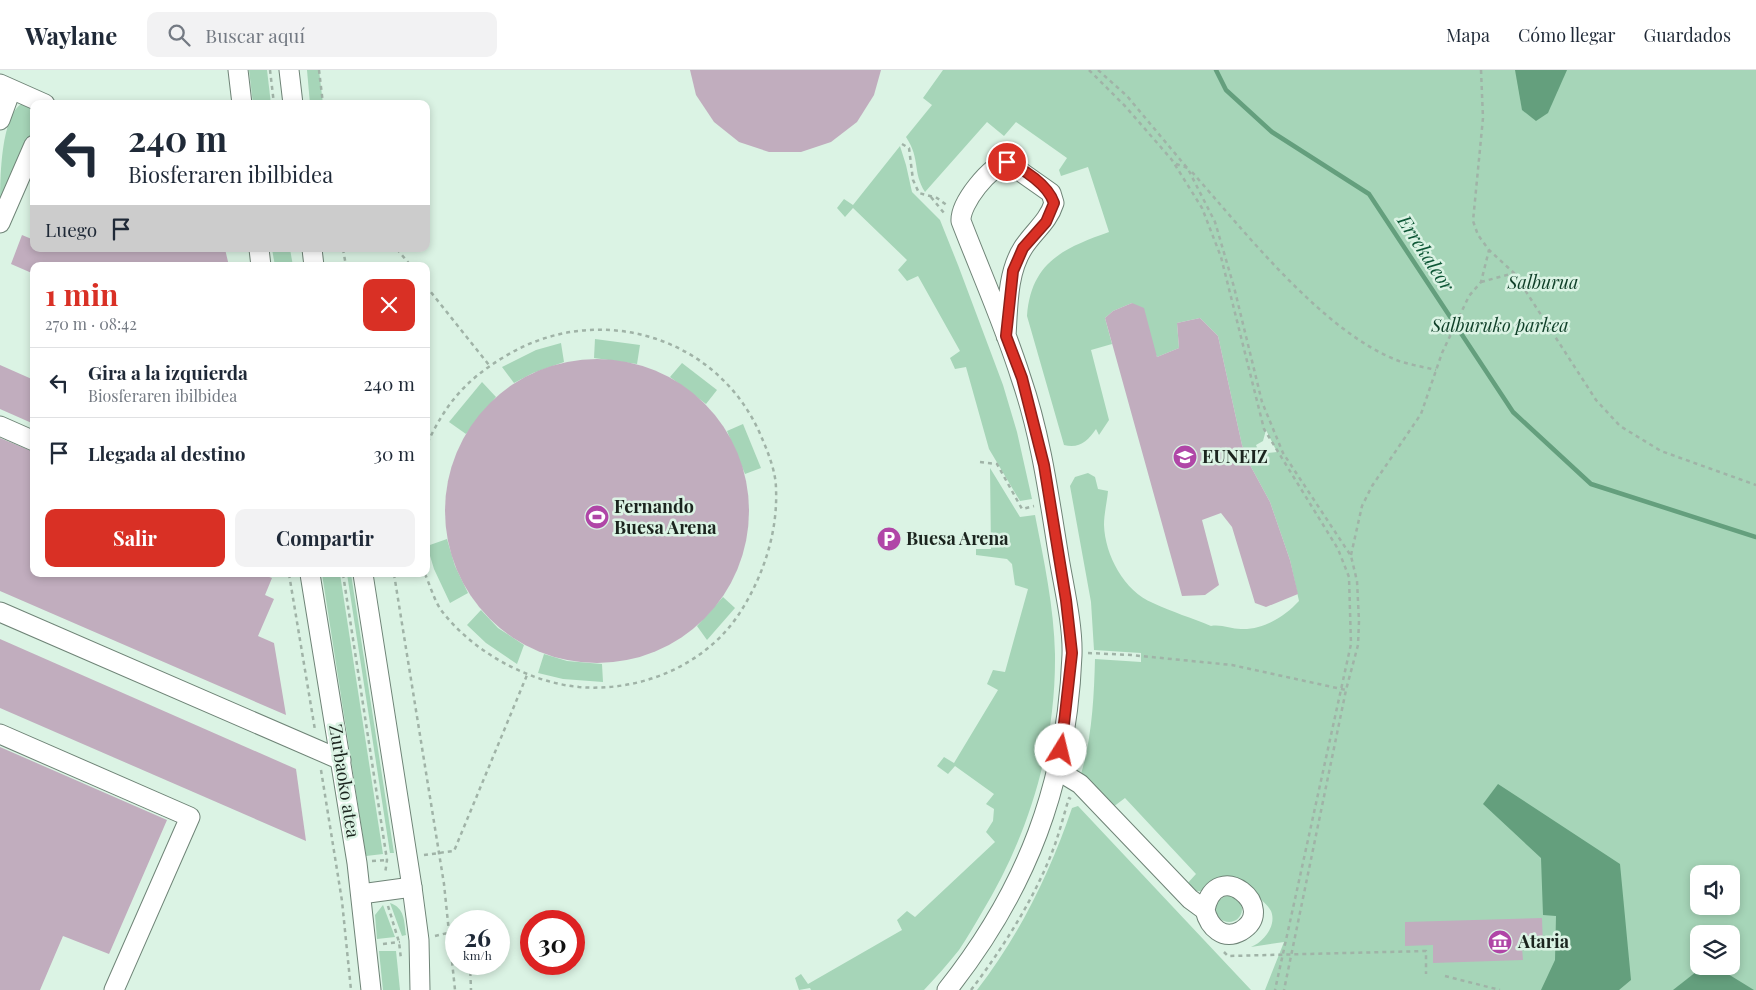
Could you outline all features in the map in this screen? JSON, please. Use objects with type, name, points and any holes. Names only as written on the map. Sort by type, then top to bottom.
[{"type":"street","points":[[238,70],[242,100]]},
{"type":"street","points":[[289,70],[293,100]]},
{"type":"street","points":[[0,120],[6,87],[36,100]]},
{"type":"street","points":[[0,223],[30,154]]},
{"type":"street","points":[[947,990],[992,928],[1018,883],[1037,836],[1058,770],[1065,730],[1072,653],[1050,502],[1033,418],[1006,336],[961,221],[952,214],[963,206],[998,164],[1007,162],[1051,193],[1054,203],[1051,213],[1023,248],[1013,271],[1006,336]]},
{"type":"street","points":[[0,426],[30,438]]},
{"type":"street","name":"Zurbaoko atea","points":[[310,577],[357,863],[368,945],[371,990]]},
{"type":"street","points":[[363,577],[412,887],[419,940],[420,990]]},
{"type":"street","points":[[0,612],[341,760]]},
{"type":"street","points":[[0,734],[190,817],[114,990]]},
{"type":"street","points":[[1058,770],[1080,784],[1190,899],[1205,910]]},
{"type":"street","points":[[361,894],[412,887]]},
{"type":"path","points":[[270,70],[274,100]]},
{"type":"path","points":[[319,70],[323,100]]},
{"type":"path","points":[[1089,70],[1125,106],[1175,164],[1202,208],[1222,257],[1264,430],[1338,549],[1350,577],[1351,644],[1281,954],[1275,990]]},
{"type":"path","points":[[1098,70],[1127,96],[1188,169],[1302,294],[1358,340],[1399,361],[1436,370]]},
{"type":"path","points":[[1481,70],[1483,118],[1472,221],[1478,236],[1489,250],[1514,273],[1596,400],[1620,426],[1660,451],[1756,485]]},
{"type":"path","points":[[902,144],[909,148],[913,180],[920,193],[931,197],[952,214]]},
{"type":"path","points":[[1175,164],[1188,169],[1215,222],[1234,287],[1262,402],[1272,428],[1283,453],[1351,556],[1357,581],[1358,645],[1346,690],[1284,990]]},
{"type":"path","points":[[931,197],[952,214]]},
{"type":"path","points":[[1351,556],[1362,506],[1372,486],[1421,414],[1450,335],[1469,296],[1481,282],[1489,250]]},
{"type":"path","points":[[399,252],[408,262]]},
{"type":"path","points":[[1481,282],[1514,273]]},
{"type":"path","points":[[430,291],[489,366]]},
{"type":"path","points":[[425,577],[440,608],[464,636],[527,674],[563,685],[600,688],[627,685],[671,672],[703,652],[730,627],[751,596],[766,562],[777,488],[768,452],[754,418],[735,391],[704,362],[668,343],[634,332],[594,328],[556,333],[522,346],[489,366],[462,387],[439,417],[430,437]]},
{"type":"path","points":[[980,462],[997,464],[1022,509],[1050,502]]},
{"type":"path","points":[[289,577],[336,866],[351,990]]},
{"type":"path","points":[[343,577],[387,860],[383,891],[399,942],[401,961]]},
{"type":"path","points":[[394,577],[447,910]]},
{"type":"path","points":[[1072,653],[1130,654],[1232,665],[1346,690]]},
{"type":"path","points":[[336,866],[454,851],[527,674]]},
{"type":"path","points":[[971,990],[1009,936],[1054,848],[1069,798],[1075,799]]},
{"type":"path","points":[[347,947],[419,940],[445,934]]},
{"type":"path","points":[[1221,949],[1228,956],[1426,951],[1426,974]]},
{"type":"path","points":[[454,975],[455,990]]},
{"type":"path","points":[[471,975],[472,990]]},
{"type":"path","points":[[1445,976],[1500,990]]},
{"type":"green space","points":[[249,70],[267,70],[271,100],[253,100]]},
{"type":"green space","points":[[307,70],[319,70],[323,100],[310,100]]},
{"type":"green space","name":"Salburua","points":[[943,70],[1756,70],[1756,990],[1265,990],[1284,942],[1251,947],[1265,937],[1271,927],[1272,916],[1268,906],[1255,893],[1192,891],[1186,885],[1196,874],[1125,798],[1113,807],[1081,774],[1090,732],[1095,659],[1141,662],[1141,653],[1094,650],[1091,602],[1070,486],[1075,477],[1088,473],[1095,477],[1098,489],[1108,491],[1104,525],[1108,548],[1112,560],[1125,581],[1143,597],[1160,606],[1211,626],[1241,629],[1266,625],[1281,617],[1299,601],[1290,560],[1270,502],[1250,465],[1242,445],[1218,336],[1200,318],[1177,323],[1179,348],[1157,357],[1132,303],[1113,311],[1105,318],[1112,344],[1091,350],[1109,420],[1099,435],[1096,429],[1090,437],[1079,445],[1064,445],[1027,316],[1035,282],[1043,270],[1064,251],[1109,232],[1088,167],[1061,176],[1059,170],[1067,158],[1016,122],[1004,136],[987,122],[925,192],[921,185],[911,145],[906,137],[932,105],[923,98]],"holes":[[[1266,430],[1277,452],[1260,454],[1256,445],[1263,441]]]},
{"type":"green space","points":[[25,102],[30,103],[30,138],[0,207],[3,148],[6,132],[17,108]]},
{"type":"green space","points":[[900,146],[912,192],[940,220],[1003,385],[1017,432],[1032,499],[1020,501],[989,449],[966,367],[955,369],[950,358],[960,351],[918,276],[907,281],[898,270],[907,260],[853,208],[845,217],[837,208],[844,199],[853,205]]},
{"type":"green space","points":[[273,252],[291,252],[292,262],[274,262]]},
{"type":"green space","points":[[595,339],[640,345],[637,364],[594,358]]},
{"type":"green space","points":[[561,343],[564,362],[533,373],[514,383],[502,367],[536,350]]},
{"type":"green space","points":[[682,363],[717,390],[706,404],[670,377]]},
{"type":"green space","points":[[482,382],[496,397],[466,434],[449,422]]},
{"type":"green space","points":[[743,424],[761,468],[745,474],[727,431]]},
{"type":"green space","points":[[990,468],[1020,517],[1035,515],[1053,619],[1055,654],[1051,722],[1045,756],[1026,821],[998,884],[970,932],[959,950],[924,990],[811,990],[810,988],[799,990],[795,978],[801,974],[808,984],[902,930],[897,920],[907,911],[915,917],[995,842],[986,832],[993,821],[994,809],[986,804],[994,794],[955,766],[948,774],[937,766],[944,757],[954,763],[998,690],[987,684],[993,670],[1005,672],[1028,589],[1015,585],[1012,564],[1007,559],[976,555],[976,549],[991,549]]},
{"type":"green space","points":[[447,539],[455,566],[468,593],[450,603],[434,569],[430,556],[430,545]]},
{"type":"green space","points":[[322,577],[340,577],[383,854],[366,856]]},
{"type":"green space","points":[[347,577],[351,577],[394,853],[390,853]]},
{"type":"green space","points":[[723,597],[735,608],[707,640],[697,626]]},
{"type":"green space","points":[[481,610],[498,628],[524,645],[517,664],[486,643],[467,625]]},
{"type":"green space","points":[[544,654],[567,661],[602,664],[603,682],[563,679],[538,673]]},
{"type":"green space","points":[[1078,806],[1251,990],[977,990],[1020,926],[1054,856],[1072,808]]},
{"type":"green space","points":[[1229,896],[1238,900],[1242,909],[1238,918],[1229,922],[1220,918],[1216,909],[1220,900]]},
{"type":"green space","points":[[390,903],[399,908],[401,912],[406,935],[402,936]]},
{"type":"green space","points":[[383,905],[395,937],[377,939],[375,915]]},
{"type":"green space","points":[[379,951],[396,951],[400,990],[383,990]]},
{"type":"shaded area","points":[[1515,70],[1567,70],[1548,113],[1536,121],[1522,110]]},
{"type":"shaded area","points":[[1498,784],[1620,864],[1631,980],[1619,990],[1541,990],[1555,960],[1556,916],[1543,915],[1541,858],[1483,804]]},
{"type":"shaded area","points":[[1692,975],[1730,975],[1754,990],[1673,990]]},
{"type":"building","points":[[690,70],[881,70],[874,95],[857,122],[831,142],[801,152],[769,152],[739,142],[714,122],[696,95]]},
{"type":"building","points":[[22,235],[30,238],[30,252],[226,252],[228,262],[30,262],[30,272],[11,264]]},
{"type":"building","points":[[1132,303],[1144,308],[1157,357],[1179,348],[1177,323],[1200,318],[1218,336],[1242,445],[1250,465],[1270,502],[1290,560],[1298,594],[1266,607],[1255,603],[1232,527],[1221,513],[1202,520],[1219,585],[1205,595],[1182,596],[1105,318],[1113,311]]},
{"type":"building","name":"Fernando Buesa Arena","points":[[582,359],[612,359],[641,365],[669,377],[694,393],[715,414],[731,439],[743,467],[747,481],[749,511],[747,541],[738,569],[724,596],[705,619],[682,638],[655,652],[627,661],[582,663],[553,657],[525,645],[500,629],[479,608],[463,583],[451,555],[445,526],[445,496],[451,467],[463,439],[479,414],[500,393],[525,377],[553,365]]},
{"type":"building","points":[[0,365],[30,378],[30,422],[0,409]]},
{"type":"building","points":[[0,438],[30,450],[30,577],[272,578],[265,595],[274,599],[258,636],[274,643],[286,715],[0,591]]},
{"type":"building","points":[[0,639],[296,769],[306,841],[0,708]]},
{"type":"building","points":[[0,747],[167,820],[109,954],[63,936],[40,990],[0,990]]},
{"type":"building","name":"Ataria","points":[[1542,918],[1543,947],[1522,948],[1523,960],[1433,963],[1433,945],[1405,946],[1405,922]]},
{"type":"waterway","name":"Errekaleor","points":[[1216,70],[1226,90],[1272,132],[1369,194],[1513,412],[1591,484],[1756,537]]},
{"type":"place","name":"EUNEIZ","points":[[1185,457]]},
{"type":"place","name":"Fernando Buesa Arena","points":[[597,517]]},
{"type":"place","name":"Buesa Arena","points":[[889,539]]},
{"type":"place","name":"Ataria","points":[[1500,942]]},
{"type":"route","points":[[1007,162],[1038,182],[1051,193],[1054,203],[1046,222],[1023,248],[1013,271],[1006,336],[1022,378],[1044,465],[1066,600],[1072,653],[1065,730],[1061,750]]},
{"type":"park label","name":"Salburuko parkea","points":[[1500,326]]}]
